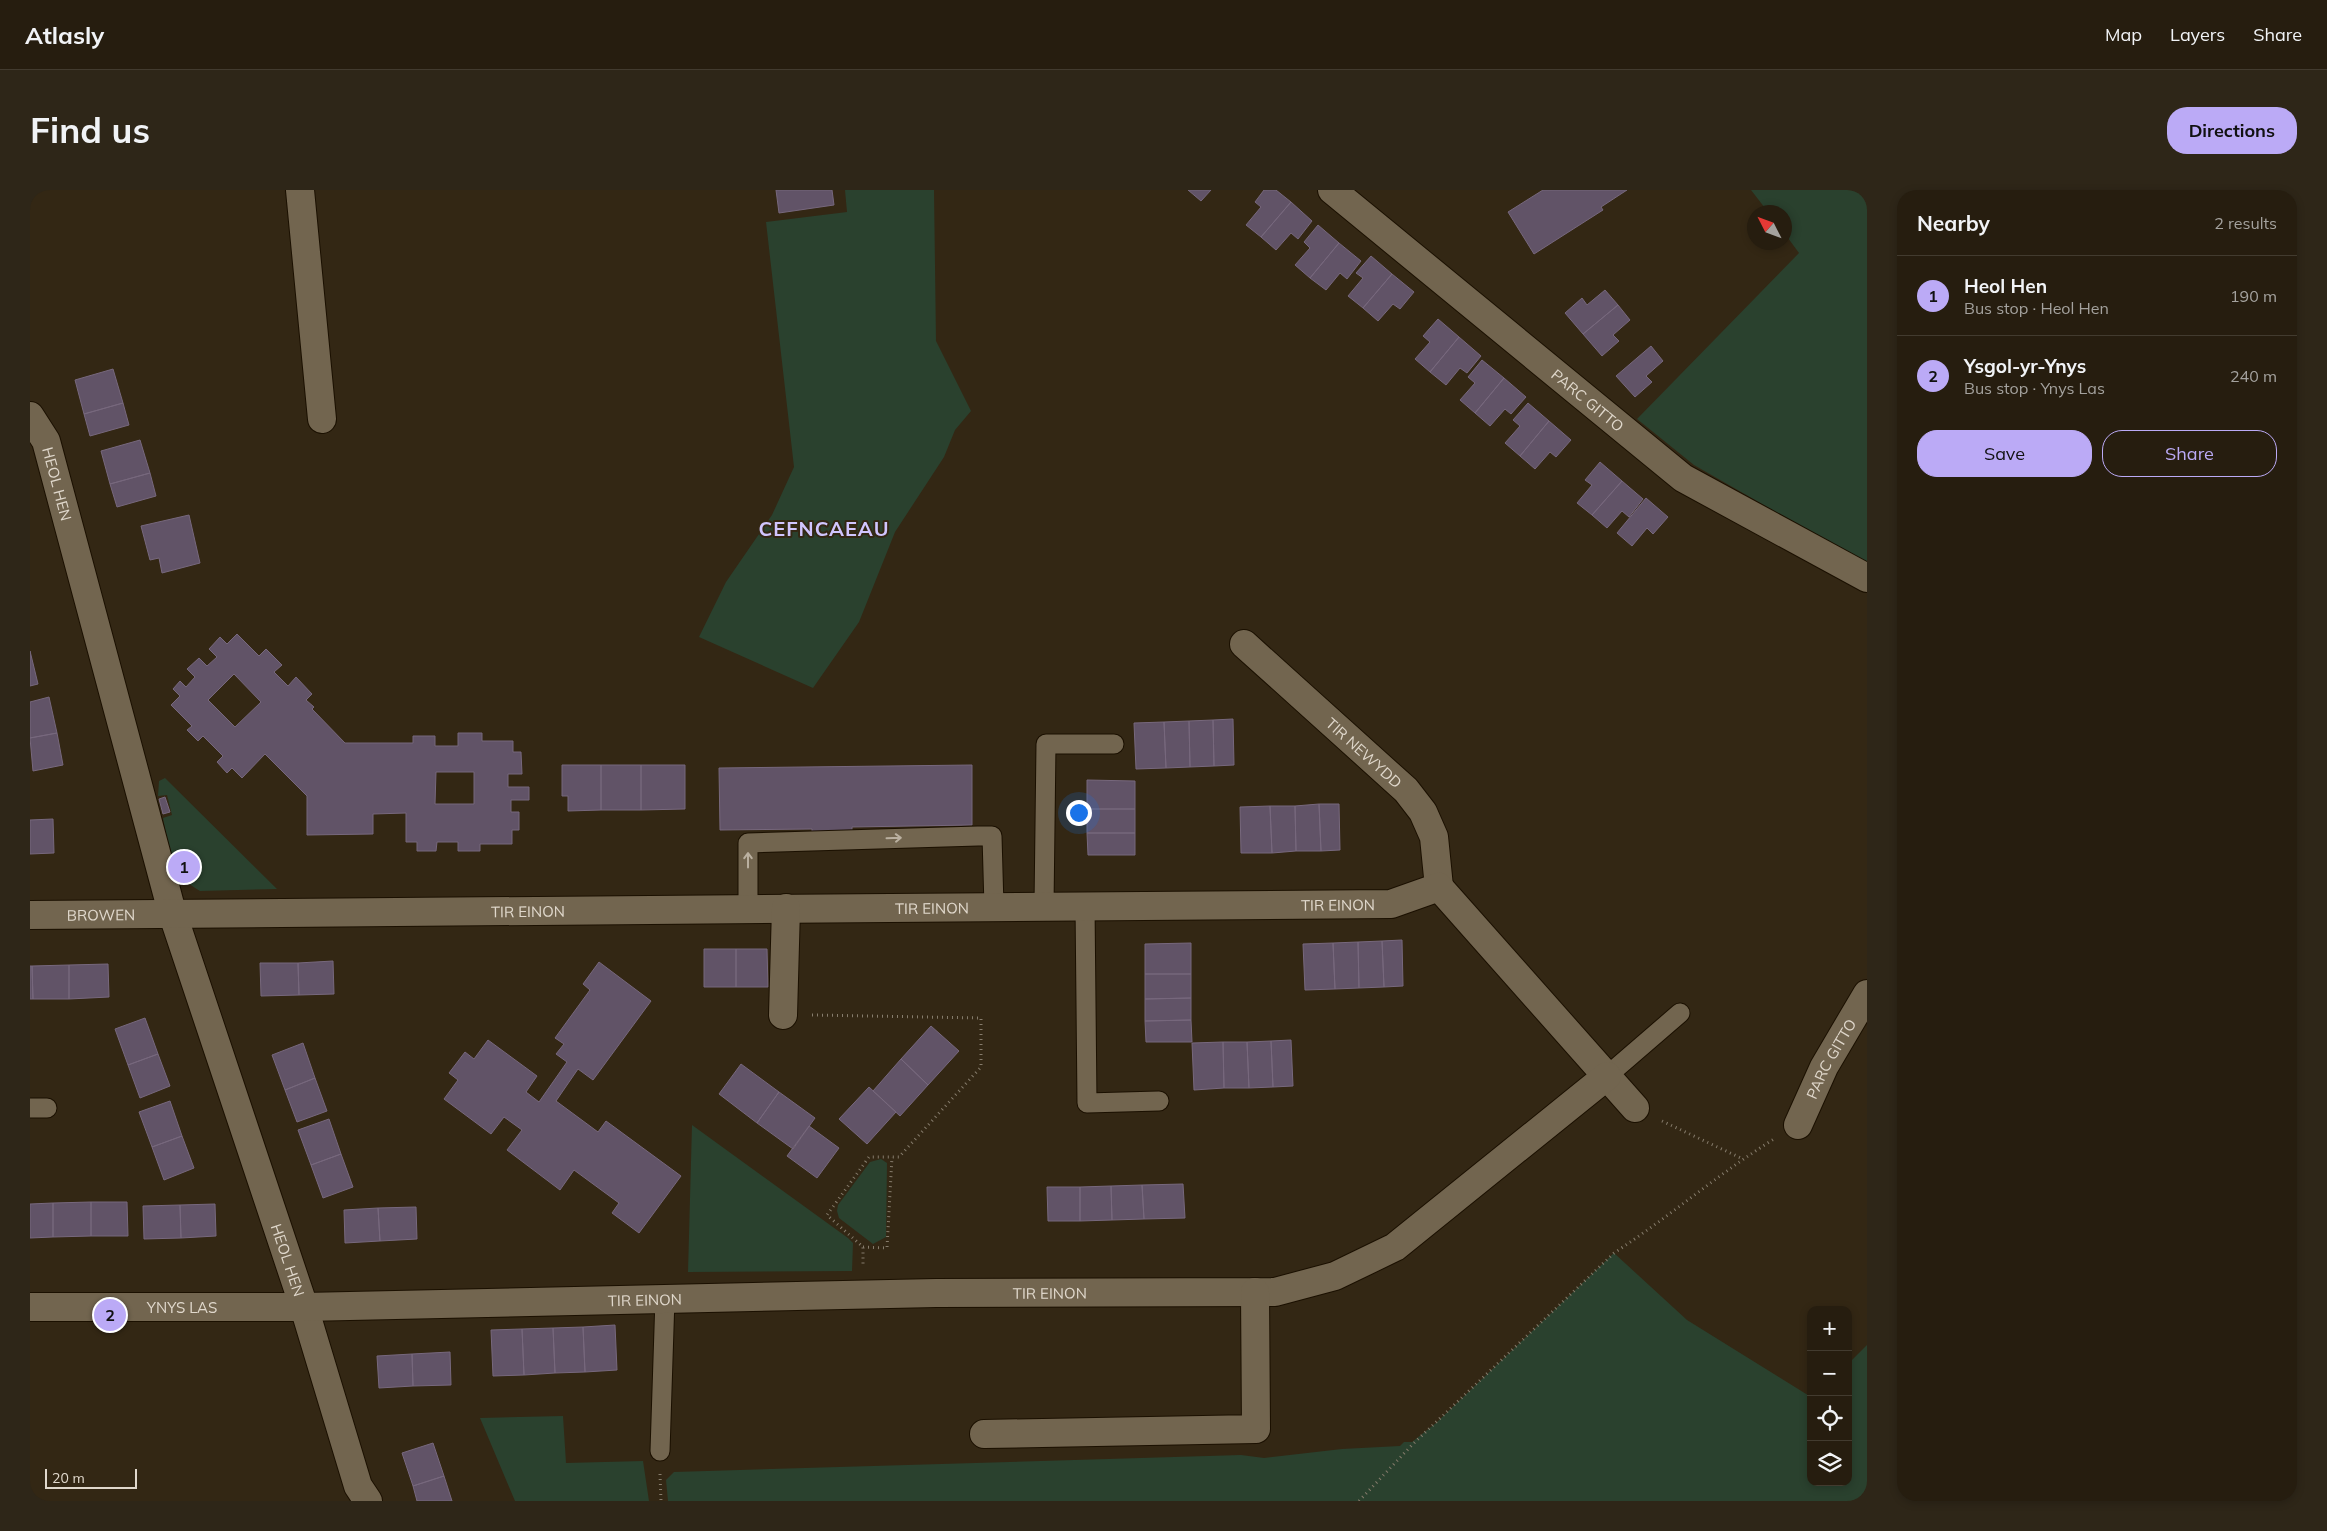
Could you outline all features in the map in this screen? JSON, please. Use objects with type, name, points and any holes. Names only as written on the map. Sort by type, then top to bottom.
[{"type":"street","points":[[300,190],[322,419]]},
{"type":"street","name":"PARC GITTO","points":[[1332,190],[1683,478],[1867,578]]},
{"type":"street","name":"HEOL HEN","points":[[30,416],[46,440],[172,912],[304,1307],[358,1486],[368,1501]]},
{"type":"street","name":"TIR NEWYDD","points":[[1244,644],[1406,790],[1423,812],[1434,837],[1438,887]]},
{"type":"street","points":[[1438,887],[1634,1108]]},
{"type":"street","name":"TIR EINON","points":[[172,912],[1391,904],[1438,887]]},
{"type":"street","points":[[784,1015],[786,908]]},
{"type":"street","name":"BROWEN","points":[[30,915],[172,912]]},
{"type":"street","name":"PARC GITTO","points":[[1798,1125],[1824,1067],[1867,994]]},
{"type":"street","name":"TIR EINON","points":[[304,1307],[936,1292],[1275,1292],[1335,1276],[1396,1247],[1606,1076]]},
{"type":"street","points":[[984,1434],[1256,1429],[1255,1292]]},
{"type":"street","name":"YNYS LAS","points":[[30,1308],[304,1307]]},
{"type":"lane","points":[[1044,906],[1046,744],[1114,744]]},
{"type":"lane","points":[[748,908],[748,843],[992,836],[994,907]]},
{"type":"lane","points":[[1085,905],[1087,1103],[1159,1101]]},
{"type":"lane","points":[[1606,1076],[1680,1013]]},
{"type":"lane","points":[[660,1451],[665,1298]]},
{"type":"path","points":[[784,1015],[981,1018],[981,1068],[899,1157],[869,1156],[827,1215],[863,1247],[887,1248],[892,1157]]},
{"type":"path","points":[[1634,1108],[1743,1159]]},
{"type":"path","points":[[1359,1501],[1413,1444],[1614,1253],[1643,1234],[1743,1159],[1798,1125]]},
{"type":"path","points":[[863,1247],[862,1264],[871,1264]]},
{"type":"green space","points":[[845,190],[934,190],[936,341],[971,411],[955,430],[944,457],[895,532],[859,622],[813,688],[699,637],[726,582],[772,515],[794,467],[766,222],[847,212]]},
{"type":"green space","points":[[1751,190],[1867,190],[1867,564],[1694,465],[1637,419],[1799,253],[1792,244],[1792,205],[1763,205]]},
{"type":"green space","points":[[165,778],[277,889],[200,891],[183,878],[171,860],[163,818],[172,815],[167,795],[158,796],[159,781]]},
{"type":"green space","points":[[692,1125],[848,1238],[853,1243],[852,1271],[688,1272]]},
{"type":"green space","points":[[881,1159],[887,1163],[886,1237],[873,1244],[839,1218],[837,1211],[838,1205],[870,1162]]},
{"type":"green space","points":[[1614,1253],[1687,1320],[1807,1395],[1807,1486],[1852,1486],[1852,1360],[1867,1345],[1867,1501],[668,1501],[666,1480],[674,1472],[1241,1455],[1264,1458],[1342,1449],[1400,1446],[1404,1442],[1412,1442],[1436,1423]]},
{"type":"green space","points":[[563,1416],[566,1463],[643,1461],[649,1501],[515,1501],[480,1418]]},
{"type":"building","points":[[776,190],[832,190],[834,205],[779,213]]},
{"type":"building","points":[[1188,190],[1211,190],[1201,201]]},
{"type":"building","points":[[1264,190],[1276,190],[1291,202],[1261,237],[1246,225],[1261,207],[1255,202]]},
{"type":"building","points":[[1543,190],[1627,190],[1601,207],[1603,210],[1534,254],[1508,212]]},
{"type":"building","points":[[1291,202],[1312,221],[1298,239],[1291,233],[1276,250],[1261,237]]},
{"type":"building","points":[[1318,225],[1339,243],[1310,278],[1295,265],[1310,248],[1304,242]]},
{"type":"building","points":[[1339,243],[1361,261],[1347,279],[1340,273],[1326,290],[1310,278]]},
{"type":"building","points":[[1371,256],[1392,274],[1363,308],[1348,296],[1363,278],[1356,273]]},
{"type":"building","points":[[1392,274],[1414,292],[1400,309],[1393,304],[1378,321],[1363,308]]},
{"type":"building","points":[[1605,290],[1618,305],[1583,334],[1565,313],[1582,298],[1587,305]]},
{"type":"building","points":[[1618,305],[1630,320],[1613,335],[1619,341],[1602,356],[1583,334]]},
{"type":"building","points":[[1438,319],[1459,337],[1430,372],[1415,359],[1430,342],[1423,336]]},
{"type":"building","points":[[1459,337],[1481,356],[1467,373],[1460,368],[1446,385],[1430,372]]},
{"type":"building","points":[[1651,346],[1663,361],[1646,376],[1652,382],[1635,397],[1616,376]]},
{"type":"building","points":[[1482,360],[1504,378],[1475,413],[1460,400],[1475,383],[1468,377]]},
{"type":"building","points":[[113,369],[123,403],[84,414],[75,380]]},
{"type":"building","points":[[1504,378],[1526,397],[1511,414],[1505,409],[1490,426],[1475,413]]},
{"type":"building","points":[[123,403],[129,425],[90,436],[84,414]]},
{"type":"building","points":[[1528,403],[1549,421],[1520,456],[1505,443],[1520,426],[1513,420]]},
{"type":"building","points":[[1549,421],[1571,440],[1556,457],[1550,452],[1535,469],[1520,456]]},
{"type":"building","points":[[140,440],[150,473],[110,484],[101,451]]},
{"type":"building","points":[[1600,462],[1622,481],[1592,515],[1577,503],[1592,485],[1585,480]]},
{"type":"building","points":[[150,473],[156,496],[117,507],[110,484]]},
{"type":"building","points":[[1622,481],[1643,499],[1629,517],[1622,511],[1607,528],[1592,515]]},
{"type":"building","points":[[1646,498],[1668,517],[1653,534],[1647,528],[1632,546],[1617,533]]},
{"type":"building","points":[[189,515],[200,563],[162,573],[159,558],[150,560],[141,526]]},
{"type":"building","points":[[237,634],[259,656],[266,649],[282,665],[274,672],[288,686],[296,677],[312,694],[306,700],[314,707],[312,709],[345,743],[413,743],[413,736],[435,736],[435,746],[458,746],[458,733],[482,733],[482,741],[513,741],[513,752],[521,752],[522,774],[508,774],[508,787],[529,787],[529,800],[511,800],[511,812],[519,812],[519,830],[512,830],[512,844],[480,844],[480,851],[458,851],[458,842],[437,842],[436,851],[417,851],[417,842],[406,842],[406,813],[373,814],[373,834],[307,835],[307,796],[265,754],[242,778],[232,768],[227,773],[217,762],[223,756],[203,736],[198,741],[187,730],[192,726],[171,705],[180,696],[173,689],[180,681],[186,687],[195,677],[187,669],[199,658],[207,666],[217,657],[209,649],[220,637],[227,644]],"holes":[[[234,674],[261,702],[235,727],[208,700]],[[436,772],[474,772],[474,804],[435,804]]]},
{"type":"building","points":[[30,651],[38,684],[30,686]]},
{"type":"building","points":[[49,697],[57,733],[30,738],[30,702]]},
{"type":"building","points":[[1233,719],[1234,765],[1214,766],[1213,720]]},
{"type":"building","points":[[1213,720],[1214,766],[1190,767],[1189,721]]},
{"type":"building","points":[[1189,721],[1190,767],[1166,768],[1164,722]]},
{"type":"building","points":[[1164,722],[1166,768],[1136,769],[1134,723]]},
{"type":"building","points":[[57,733],[63,765],[33,771],[30,738]]},
{"type":"building","points":[[562,765],[601,765],[601,810],[568,811],[568,796],[562,796]]},
{"type":"building","points":[[601,765],[641,765],[641,810],[601,810]]},
{"type":"building","points":[[641,765],[685,765],[685,809],[641,810]]},
{"type":"building","points":[[972,765],[972,825],[852,827],[852,837],[812,837],[812,829],[720,830],[719,768]]},
{"type":"building","points":[[1087,780],[1135,781],[1135,809],[1087,809]]},
{"type":"building","points":[[165,797],[170,812],[163,814],[159,799]]},
{"type":"building","points":[[1319,804],[1339,804],[1340,850],[1321,851]]},
{"type":"building","points":[[1319,804],[1321,851],[1296,851],[1295,806]]},
{"type":"building","points":[[1270,806],[1295,806],[1296,851],[1272,853]]},
{"type":"building","points":[[1270,806],[1272,853],[1241,853],[1240,807]]},
{"type":"building","points":[[1087,809],[1135,809],[1135,833],[1087,833]]},
{"type":"building","points":[[53,819],[54,853],[30,854],[30,820]]},
{"type":"building","points":[[1087,833],[1135,833],[1135,855],[1088,855]]},
{"type":"building","points":[[1402,940],[1403,986],[1384,987],[1382,941]]},
{"type":"building","points":[[1382,941],[1384,987],[1359,988],[1358,942]]},
{"type":"building","points":[[1358,942],[1359,988],[1335,989],[1333,943]]},
{"type":"building","points":[[1191,943],[1191,974],[1145,974],[1145,944]]},
{"type":"building","points":[[1333,943],[1335,989],[1305,990],[1303,944]]},
{"type":"building","points":[[704,949],[736,949],[736,987],[704,987]]},
{"type":"building","points":[[736,949],[767,949],[768,987],[736,987]]},
{"type":"building","points":[[333,961],[334,994],[299,995],[298,963]]},
{"type":"building","points":[[599,962],[651,1001],[593,1080],[578,1069],[556,1101],[598,1132],[606,1121],[681,1176],[639,1233],[612,1213],[619,1203],[574,1170],[560,1190],[507,1150],[522,1130],[504,1117],[491,1134],[444,1099],[458,1080],[449,1073],[465,1052],[474,1059],[488,1040],[537,1076],[526,1092],[539,1102],[567,1062],[556,1054],[564,1044],[555,1038],[590,990],[583,984]]},
{"type":"building","points":[[260,963],[298,963],[299,995],[261,996]]},
{"type":"building","points":[[108,964],[109,997],[69,999],[69,965]]},
{"type":"building","points":[[69,965],[69,999],[33,999],[32,966]]},
{"type":"building","points":[[30,966],[32,966],[33,999],[30,999]]},
{"type":"building","points":[[1145,974],[1191,974],[1191,998],[1145,999]]},
{"type":"building","points":[[1191,998],[1191,1020],[1145,1021],[1145,999]]},
{"type":"building","points":[[145,1018],[158,1054],[128,1065],[115,1029]]},
{"type":"building","points":[[1191,1020],[1192,1042],[1146,1042],[1145,1021]]},
{"type":"building","points":[[931,1026],[959,1051],[928,1085],[901,1059]]},
{"type":"building","points":[[1291,1040],[1293,1086],[1273,1087],[1271,1041]]},
{"type":"building","points":[[1271,1041],[1273,1087],[1249,1088],[1247,1042]]},
{"type":"building","points":[[1223,1042],[1247,1042],[1249,1088],[1224,1088]]},
{"type":"building","points":[[1223,1042],[1224,1088],[1194,1090],[1192,1043]]},
{"type":"building","points":[[303,1043],[315,1078],[285,1090],[272,1055]]},
{"type":"building","points":[[158,1054],[170,1086],[140,1098],[128,1065]]},
{"type":"building","points":[[901,1059],[928,1085],[900,1116],[873,1091]]},
{"type":"building","points":[[741,1064],[779,1092],[757,1123],[719,1094]]},
{"type":"building","points":[[315,1078],[327,1111],[297,1122],[285,1090]]},
{"type":"building","points":[[869,1087],[896,1112],[867,1144],[839,1119]]},
{"type":"building","points":[[779,1092],[815,1118],[793,1149],[757,1123]]},
{"type":"building","points":[[170,1101],[182,1136],[152,1147],[139,1112]]},
{"type":"building","points":[[329,1119],[341,1154],[311,1165],[298,1130]]},
{"type":"building","points":[[809,1126],[839,1148],[817,1178],[787,1156]]},
{"type":"building","points":[[182,1136],[194,1168],[164,1180],[152,1147]]},
{"type":"building","points":[[341,1154],[353,1187],[323,1198],[311,1165]]},
{"type":"building","points":[[1183,1184],[1185,1218],[1144,1219],[1142,1185]]},
{"type":"building","points":[[1142,1185],[1144,1219],[1112,1220],[1111,1186]]},
{"type":"building","points":[[1111,1186],[1112,1220],[1080,1221],[1080,1187]]},
{"type":"building","points":[[1047,1187],[1080,1187],[1080,1221],[1048,1221]]},
{"type":"building","points":[[91,1202],[91,1236],[53,1237],[53,1203]]},
{"type":"building","points":[[91,1202],[127,1202],[128,1236],[91,1236]]},
{"type":"building","points":[[53,1203],[53,1237],[30,1238],[30,1204]]},
{"type":"building","points":[[215,1204],[216,1236],[181,1238],[180,1205]]},
{"type":"building","points":[[180,1205],[181,1238],[144,1239],[143,1206]]},
{"type":"building","points":[[416,1207],[417,1239],[380,1241],[378,1208]]},
{"type":"building","points":[[378,1208],[380,1241],[345,1243],[344,1210]]},
{"type":"building","points":[[615,1325],[617,1370],[585,1372],[583,1327]]},
{"type":"building","points":[[583,1327],[585,1372],[555,1373],[553,1328]]},
{"type":"building","points":[[553,1328],[555,1373],[524,1375],[522,1329]]},
{"type":"building","points":[[522,1329],[524,1375],[493,1376],[491,1330]]},
{"type":"building","points":[[450,1352],[451,1385],[413,1386],[412,1354]]},
{"type":"building","points":[[412,1354],[413,1386],[379,1388],[377,1356]]},
{"type":"building","points":[[433,1443],[444,1476],[413,1486],[402,1453]]},
{"type":"building","points":[[444,1476],[452,1501],[417,1501],[413,1486]]},
{"type":"place","name":"Heol Hen","points":[[184,867]]},
{"type":"place","name":"Ysgol-yr-Ynys","points":[[110,1315]]},
{"type":"district","name":"CEFNCAEAU","points":[[824,528]]}]
